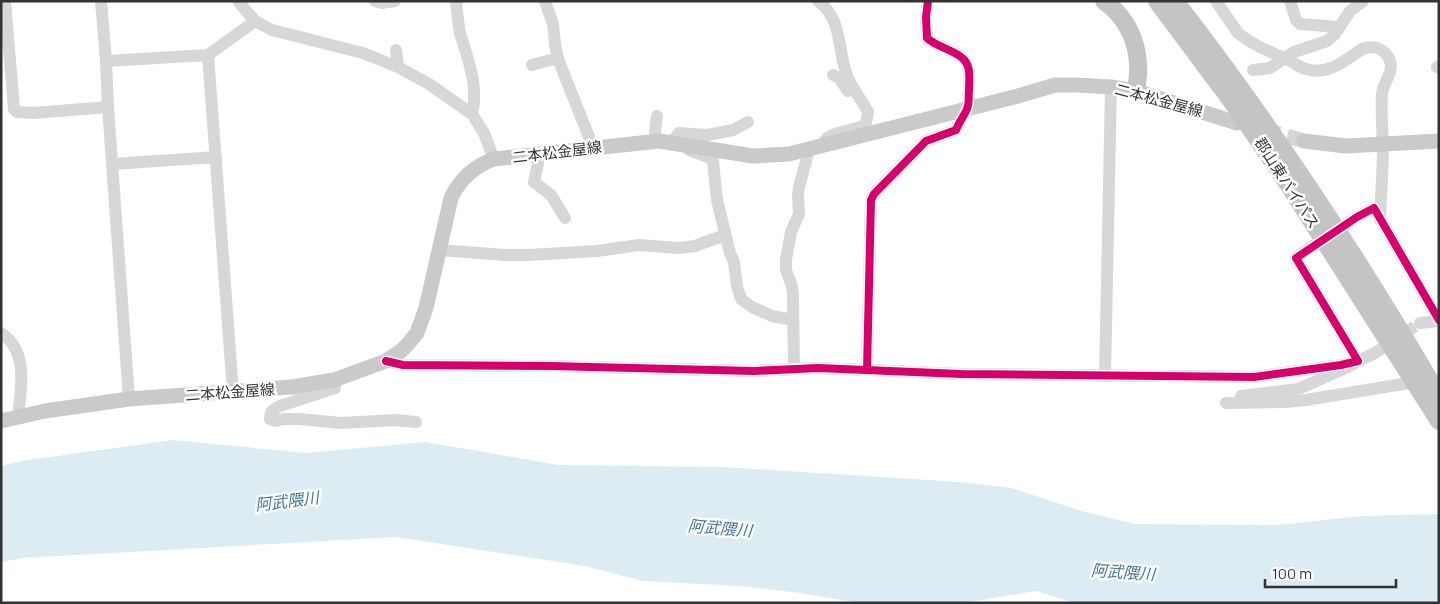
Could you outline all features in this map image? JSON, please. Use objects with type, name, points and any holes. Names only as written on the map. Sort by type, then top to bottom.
[{"type":"highway","points":[[1104,1],[1118,12],[1127,24],[1135,44],[1138,64],[1136,91]]},
{"type":"highway","name":"郡山東バイパス","points":[[1157,1],[1233,103],[1430,387]]},
{"type":"highway","name":"郡山東バイパス","points":[[1175,1],[1238,85],[1347,244],[1387,308],[1430,387],[1439,421]]},
{"type":"main road","name":"二本松金屋線","points":[[1,420],[46,411],[129,399],[292,387],[334,380],[386,361],[407,345],[421,326],[451,198],[455,190],[472,170],[494,159],[593,147],[670,143],[753,156],[789,154],[1055,85],[1111,87],[1136,91],[1237,123]]},
{"type":"main road","points":[[1304,141],[1346,146],[1439,141]]},
{"type":"street","points":[[5,1],[14,109],[17,112],[33,113],[108,107]]},
{"type":"street","points":[[101,1],[129,399]]},
{"type":"street","points":[[238,1],[255,21],[272,30],[363,53],[429,84],[472,114],[484,133],[494,159]]},
{"type":"street","points":[[375,1],[382,3],[395,1]]},
{"type":"street","points":[[456,1],[460,31],[474,85],[475,104],[472,114]]},
{"type":"street","points":[[545,1],[553,24],[558,58],[593,147]]},
{"type":"street","points":[[794,369],[793,296],[792,286],[786,270],[786,260],[791,232],[799,214],[799,187],[815,148],[829,136],[860,127],[866,123],[868,112],[848,78],[838,32],[828,13],[818,1]]},
{"type":"street","points":[[867,370],[871,200],[874,194],[920,145],[933,137],[956,130],[970,99],[968,91],[970,71],[963,58],[927,38],[926,17],[928,1]]},
{"type":"street","points":[[1216,1],[1238,34],[1254,44],[1308,70],[1335,67],[1362,48],[1377,47],[1383,50],[1389,58],[1390,73],[1382,92],[1383,144],[1380,220]]},
{"type":"street","points":[[1290,1],[1296,20],[1300,24],[1339,27]]},
{"type":"street","points":[[1253,70],[1270,68],[1294,52],[1327,41],[1335,34],[1350,11],[1363,1]]},
{"type":"street","points":[[106,61],[208,55],[255,21]]},
{"type":"street","points":[[396,50],[398,68]]},
{"type":"street","points":[[208,55],[233,392]]},
{"type":"street","points":[[532,65],[558,58]]},
{"type":"street","points":[[833,75],[839,78],[850,95],[863,104]]},
{"type":"street","points":[[1105,376],[1111,87]]},
{"type":"street","points":[[657,116],[656,131],[670,143],[710,158],[713,161],[716,200],[734,262],[737,286],[742,299],[752,307],[772,316],[793,320]]},
{"type":"street","points":[[670,143],[679,133],[707,135],[733,130],[748,122]]},
{"type":"street","points":[[540,154],[534,182],[539,188],[548,192],[566,218]]},
{"type":"street","points":[[113,164],[216,157]]},
{"type":"street","points":[[1356,218],[1374,208],[1439,320],[1420,323]]},
{"type":"street","points":[[439,250],[528,255],[597,251],[639,245],[679,248],[695,246],[725,235]]},
{"type":"street","points":[[1312,246],[1296,258],[1358,361]]},
{"type":"street","points":[[1,333],[13,343],[20,359],[22,373],[18,417]]},
{"type":"street","points":[[1375,353],[1348,368],[1298,389],[1231,398],[1226,403],[1300,401],[1430,387]]},
{"type":"street","points":[[386,361],[403,365],[551,366],[754,372],[818,368],[961,374],[1254,377],[1358,361]]},
{"type":"street","points":[[334,380],[335,388],[280,406],[273,410],[270,414],[270,419],[275,421],[299,419],[341,423],[395,420],[416,422]]},
{"type":"water","name":"阿武隈川","points":[[173,440],[306,453],[426,442],[558,465],[723,467],[960,482],[1011,488],[1085,512],[1135,524],[1279,525],[1361,516],[1439,514],[1439,603],[1075,603],[1036,591],[969,602],[858,603],[800,593],[740,586],[643,581],[585,566],[396,537],[23,558],[1,562],[1,466],[21,461]]},
{"type":"tunnel","points":[[1265,130],[1304,141]]},
{"type":"tunnel","points":[[1331,234],[1357,217]]},
{"type":"tunnel","points":[[1375,353],[1420,323]]},
{"type":"cycle path","points":[[867,370],[871,200],[874,194],[926,141],[956,130],[966,112],[968,104],[969,76],[965,60],[927,38],[926,17],[928,1]]},
{"type":"cycle path","points":[[386,361],[403,365],[551,366],[754,371],[818,368],[961,374],[1254,377],[1341,365],[1358,361],[1296,258],[1357,217],[1374,208],[1439,320]]}]
